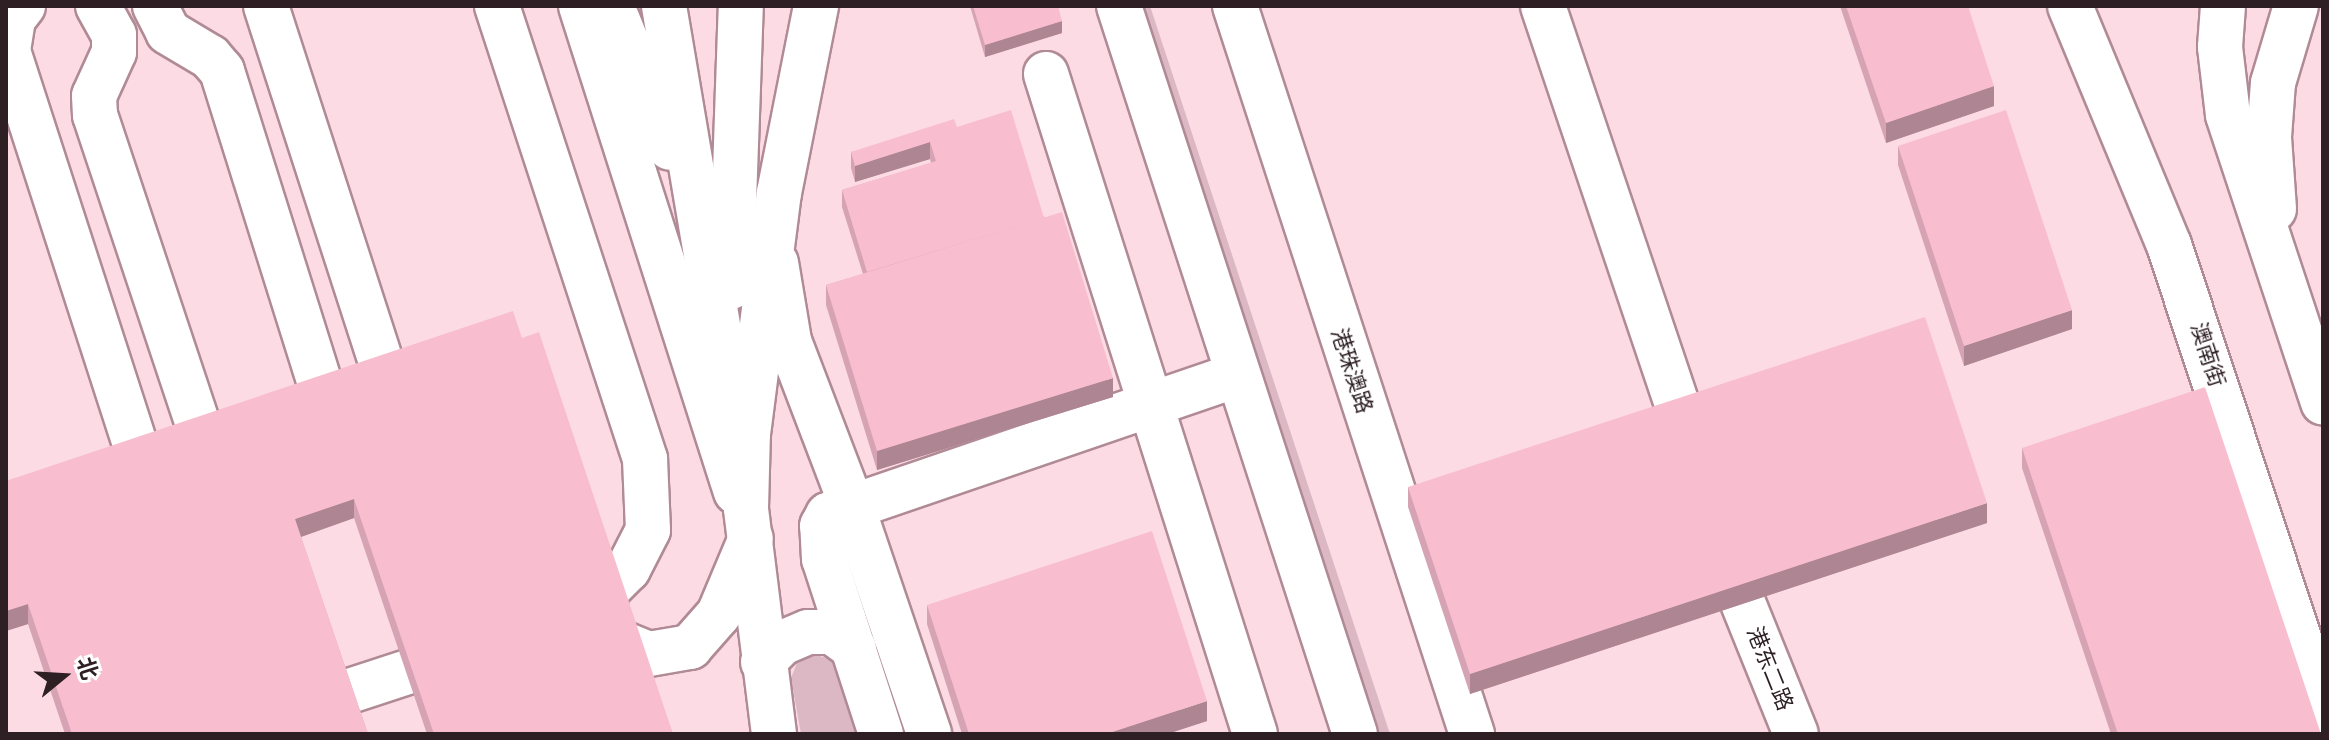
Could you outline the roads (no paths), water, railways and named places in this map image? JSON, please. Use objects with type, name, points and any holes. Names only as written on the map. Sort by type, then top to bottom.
[{"type":"main road","points":[[23,6],[13,19],[8,51],[164,534]]},
{"type":"main road","points":[[98,6],[114,35],[114,52],[94,96],[95,115],[206,459],[217,480],[246,499]]},
{"type":"main road","points":[[155,6],[168,32],[210,57],[222,71],[334,416],[337,439],[326,472]]},
{"type":"main road","points":[[266,6],[410,451]]},
{"type":"main road","points":[[497,6],[645,459],[648,530],[640,551],[604,593],[601,606],[616,643]]},
{"type":"main road","points":[[581,6],[748,523]]},
{"type":"main road","points":[[612,6],[701,225]]},
{"type":"main road","points":[[664,6],[729,388],[748,523],[768,708]]},
{"type":"main road","points":[[729,388],[741,6]]},
{"type":"main road","points":[[549,610],[616,643],[649,654],[690,647],[719,614],[748,523],[753,381],[779,193],[816,6]]},
{"type":"main road","points":[[1119,6],[1355,734]]},
{"type":"main road","name":"港珠澳路","points":[[1235,6],[1472,734]]},
{"type":"main road","points":[[1543,6],[1681,417]]},
{"type":"main road","name":"澳南街","points":[[2070,6],[2169,245],[2323,711]]},
{"type":"main road","points":[[2223,6],[2220,47],[2228,115],[2323,403]]},
{"type":"main road","points":[[2288,294],[2273,201],[2269,137],[2273,83],[2296,6]]},
{"type":"main road","points":[[1046,74],[1154,404],[1255,734]]},
{"type":"main road","points":[[779,193],[778,297],[789,341],[851,503],[929,734]]},
{"type":"main road","points":[[881,734],[820,541],[828,515],[851,503],[1237,375]]},
{"type":"main road","name":"港东二路","points":[[1743,603],[1796,734]]},
{"type":"main road","points":[[768,708],[782,643],[808,632],[832,632],[854,648]]},
{"type":"main road","points":[[213,685],[223,732],[423,667],[467,665],[498,673]]}]
